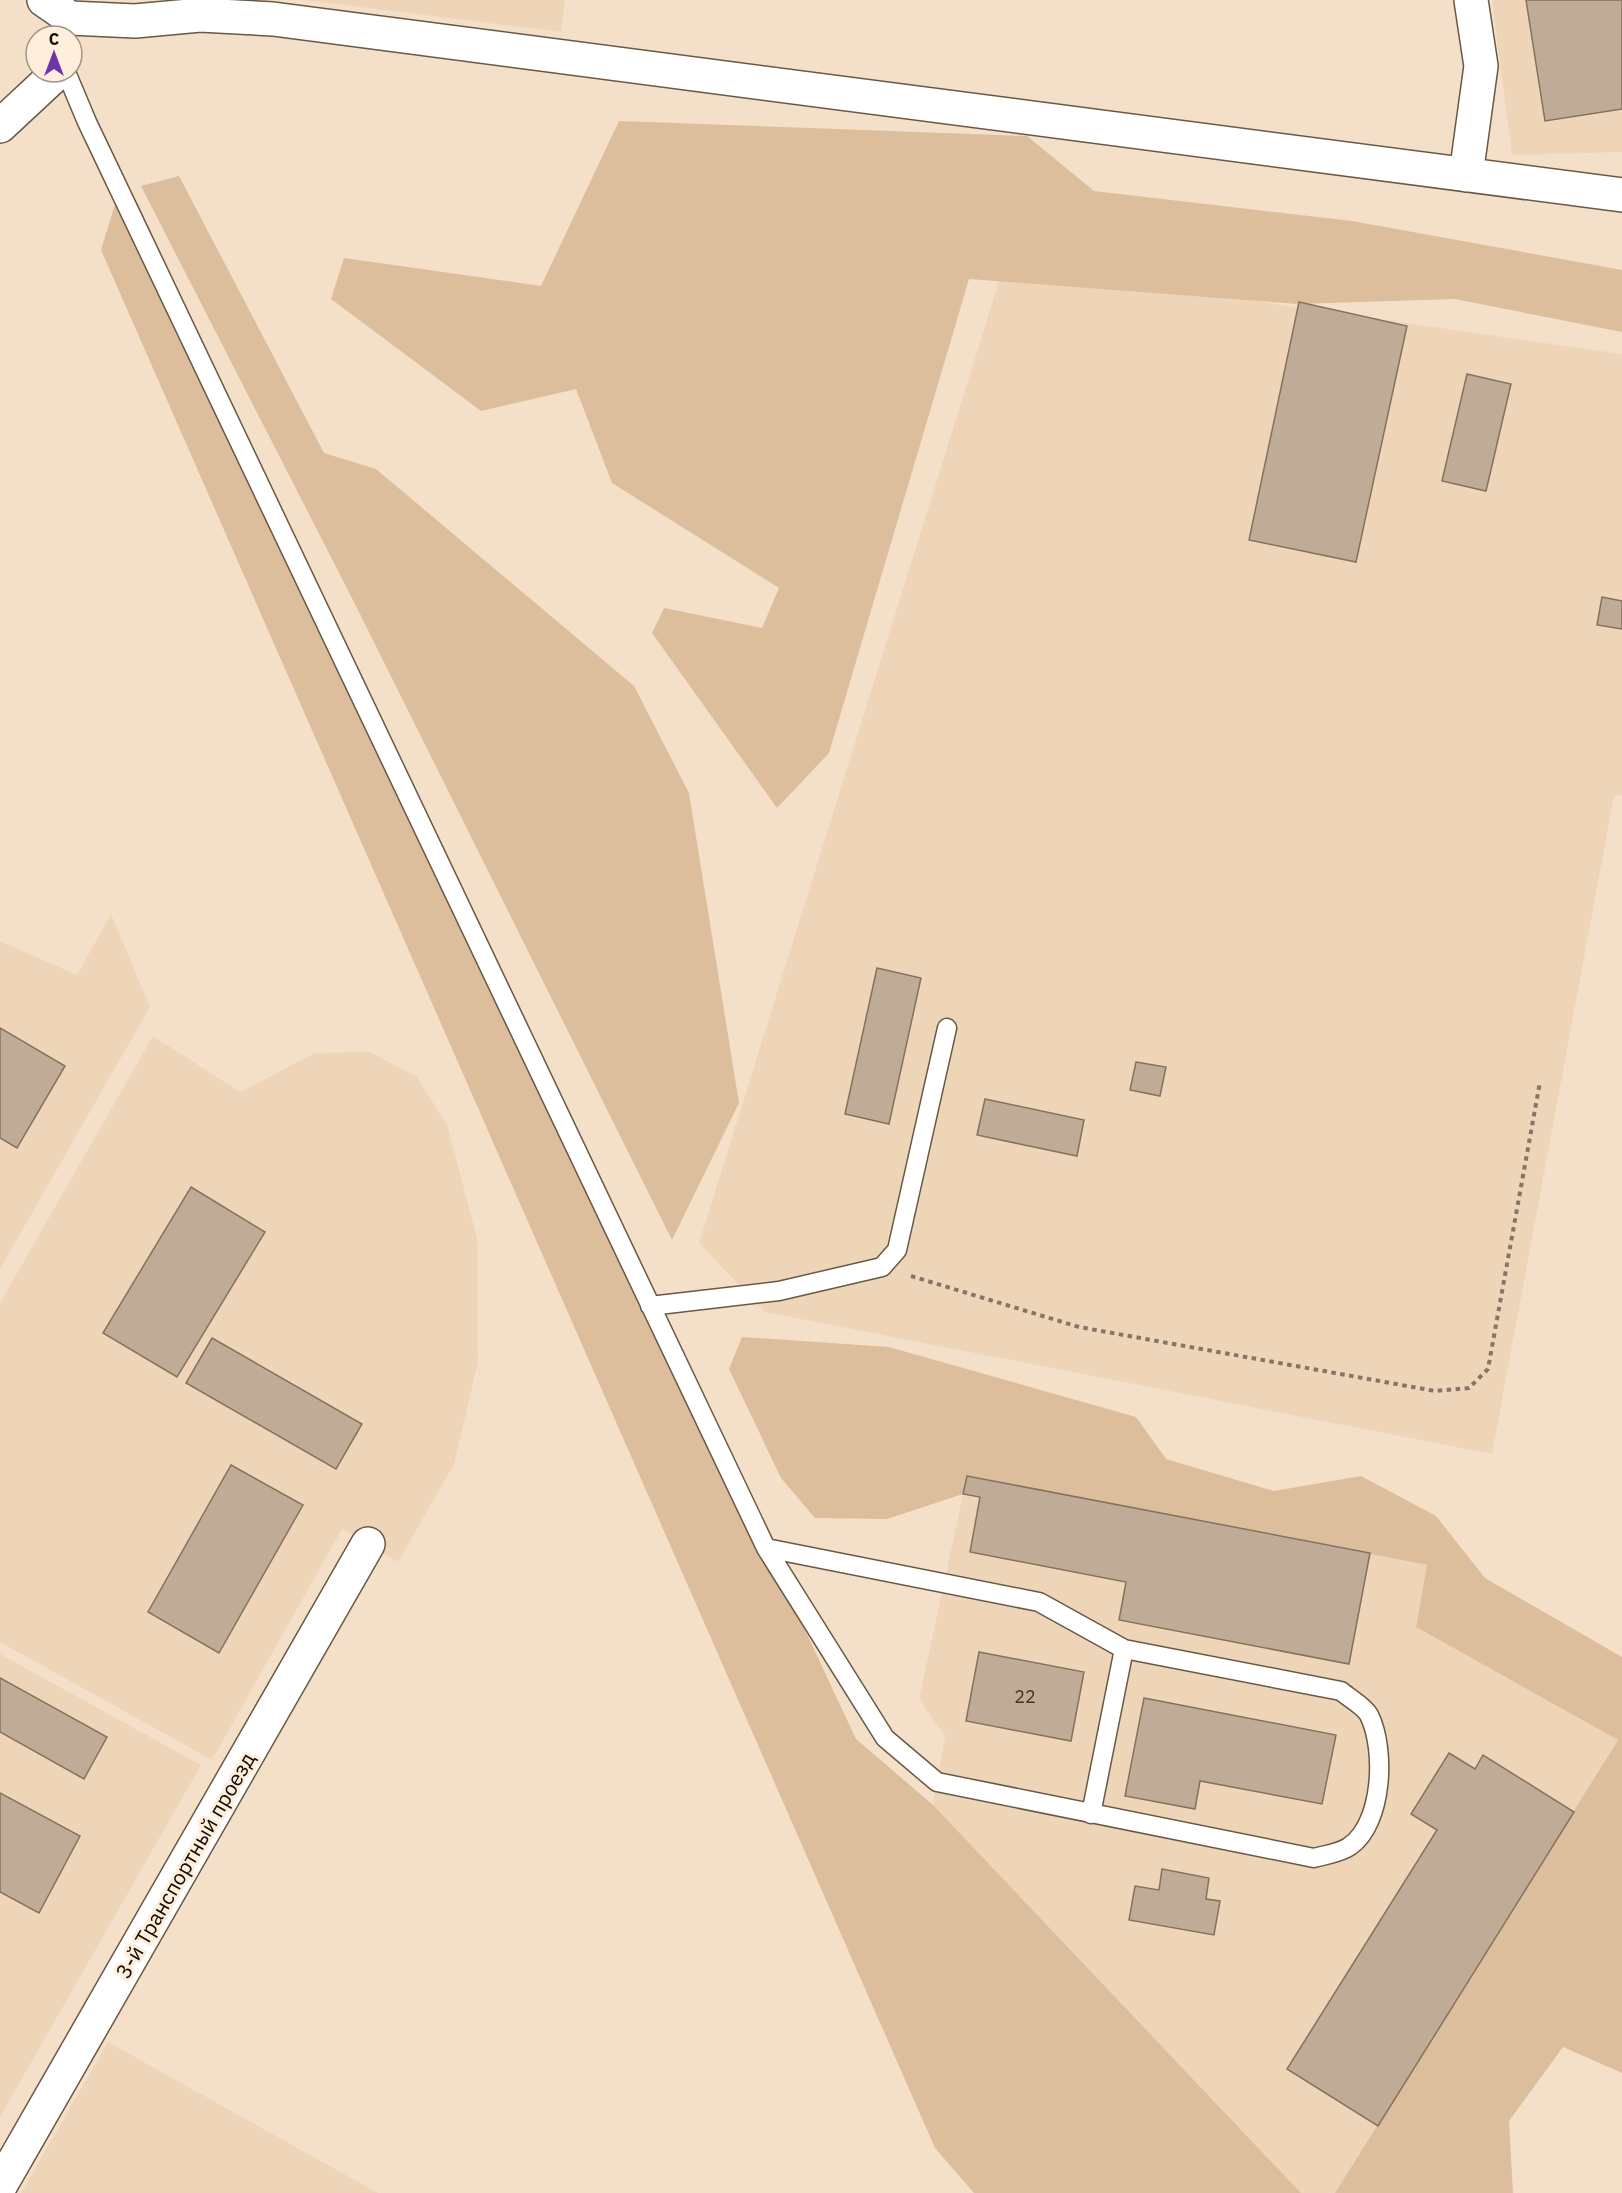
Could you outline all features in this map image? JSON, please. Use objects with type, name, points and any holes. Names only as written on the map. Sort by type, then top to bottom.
[{"type":"street","points":[[1466,175],[1481,66],[1471,0]]},
{"type":"street","points":[[61,18],[135,21],[200,15],[273,19],[1622,195]]},
{"type":"street","points":[[0,126],[45,84]]},
{"type":"street","name":"3-й Транспортный проезд","points":[[0,2186],[368,1544]]},
{"type":"lane","points":[[71,84],[102,155],[766,1548],[885,1738],[937,1782],[1314,1858],[1350,1846],[1372,1818],[1379,1778],[1378,1744],[1368,1713],[1341,1691],[1124,1649],[1039,1602],[766,1548]]},
{"type":"lane","points":[[650,1306],[779,1291],[882,1268],[897,1250],[947,1028]]},
{"type":"lane","points":[[1091,1814],[1124,1649]]},
{"type":"path","points":[[882,1268],[1079,1327],[1435,1391],[1469,1388],[1488,1369],[1540,1082]]},
{"type":"shaded area","points":[[304,0],[565,0],[561,32]]},
{"type":"shaded area","points":[[1492,0],[1622,0],[1622,152],[1512,155]]},
{"type":"shaded area","points":[[619,121],[1027,136],[1094,191],[1352,221],[1622,270],[1622,332],[1455,299],[1297,304],[969,279],[829,753],[777,808],[652,633],[664,608],[762,628],[779,588],[612,483],[576,389],[481,411],[331,299],[344,258],[541,286]]},
{"type":"shaded area","points":[[179,176],[324,453],[376,469],[634,686],[689,793],[739,1103],[672,1240],[356,606],[141,186]]},
{"type":"shaded area","points":[[116,201],[137,202],[856,1739],[933,1805],[1301,2193],[974,2193],[935,2148],[101,250]]},
{"type":"shaded area","points":[[1004,265],[1622,354],[1622,795],[1614,796],[1492,1454],[765,1312],[699,1243]]},
{"type":"shaded area","points":[[111,914],[150,1007],[0,1269],[0,941],[77,975]]},
{"type":"shaded area","points":[[153,1036],[240,1092],[315,1053],[370,1052],[416,1076],[447,1124],[477,1238],[478,1362],[454,1464],[398,1562],[342,1529],[212,1760],[0,1642],[0,1303]]},
{"type":"shaded area","points":[[742,1337],[889,1347],[1136,1417],[1166,1459],[1274,1491],[1361,1476],[1436,1516],[1485,1578],[1622,1657],[1622,2073],[1563,2047],[1509,2121],[1513,2193],[1335,2193],[1618,1740],[1416,1627],[1427,1565],[967,1476],[963,1494],[887,1519],[815,1518],[781,1478],[729,1369]]},
{"type":"shaded area","points":[[967,1476],[1427,1565],[1416,1627],[1618,1740],[1335,2193],[1301,2193],[933,1805],[945,1736],[919,1699]]},
{"type":"shaded area","points":[[0,1654],[201,1765],[0,2117]]},
{"type":"shaded area","points":[[108,2042],[378,2193],[21,2193]]},
{"type":"building","points":[[1526,0],[1622,0],[1622,109],[1545,121]]},
{"type":"building","points":[[1299,302],[1407,326],[1356,562],[1249,540]]},
{"type":"building","points":[[1467,374],[1511,384],[1486,491],[1442,481]]},
{"type":"building","points":[[1602,597],[1622,601],[1622,629],[1597,625]]},
{"type":"building","points":[[877,968],[921,978],[889,1124],[845,1114]]},
{"type":"building","points":[[0,1028],[65,1066],[17,1148],[0,1138]]},
{"type":"building","points":[[1136,1062],[1166,1067],[1160,1096],[1130,1090]]},
{"type":"building","points":[[985,1099],[1084,1120],[1077,1156],[977,1135]]},
{"type":"building","points":[[191,1187],[265,1232],[177,1377],[103,1333]]},
{"type":"building","points":[[212,1338],[362,1424],[336,1469],[186,1383]]},
{"type":"building","points":[[231,1465],[303,1505],[219,1653],[148,1612]]},
{"type":"building","points":[[967,1476],[1370,1553],[1349,1664],[1119,1620],[1126,1582],[970,1552],[980,1497],[963,1494]]},
{"type":"building","points":[[979,1652],[1084,1672],[1071,1741],[966,1721]]},
{"type":"building","points":[[0,1678],[107,1737],[84,1779],[0,1732]]},
{"type":"building","points":[[1144,1698],[1336,1735],[1322,1804],[1200,1781],[1195,1809],[1125,1796]]},
{"type":"building","points":[[1449,1753],[1475,1769],[1483,1755],[1574,1812],[1378,2126],[1287,2069],[1437,1830],[1411,1814]]},
{"type":"building","points":[[0,1793],[80,1836],[39,1913],[0,1892]]},
{"type":"building","points":[[1162,1869],[1209,1878],[1206,1899],[1220,1901],[1214,1935],[1129,1920],[1135,1886],[1159,1890]]}]
